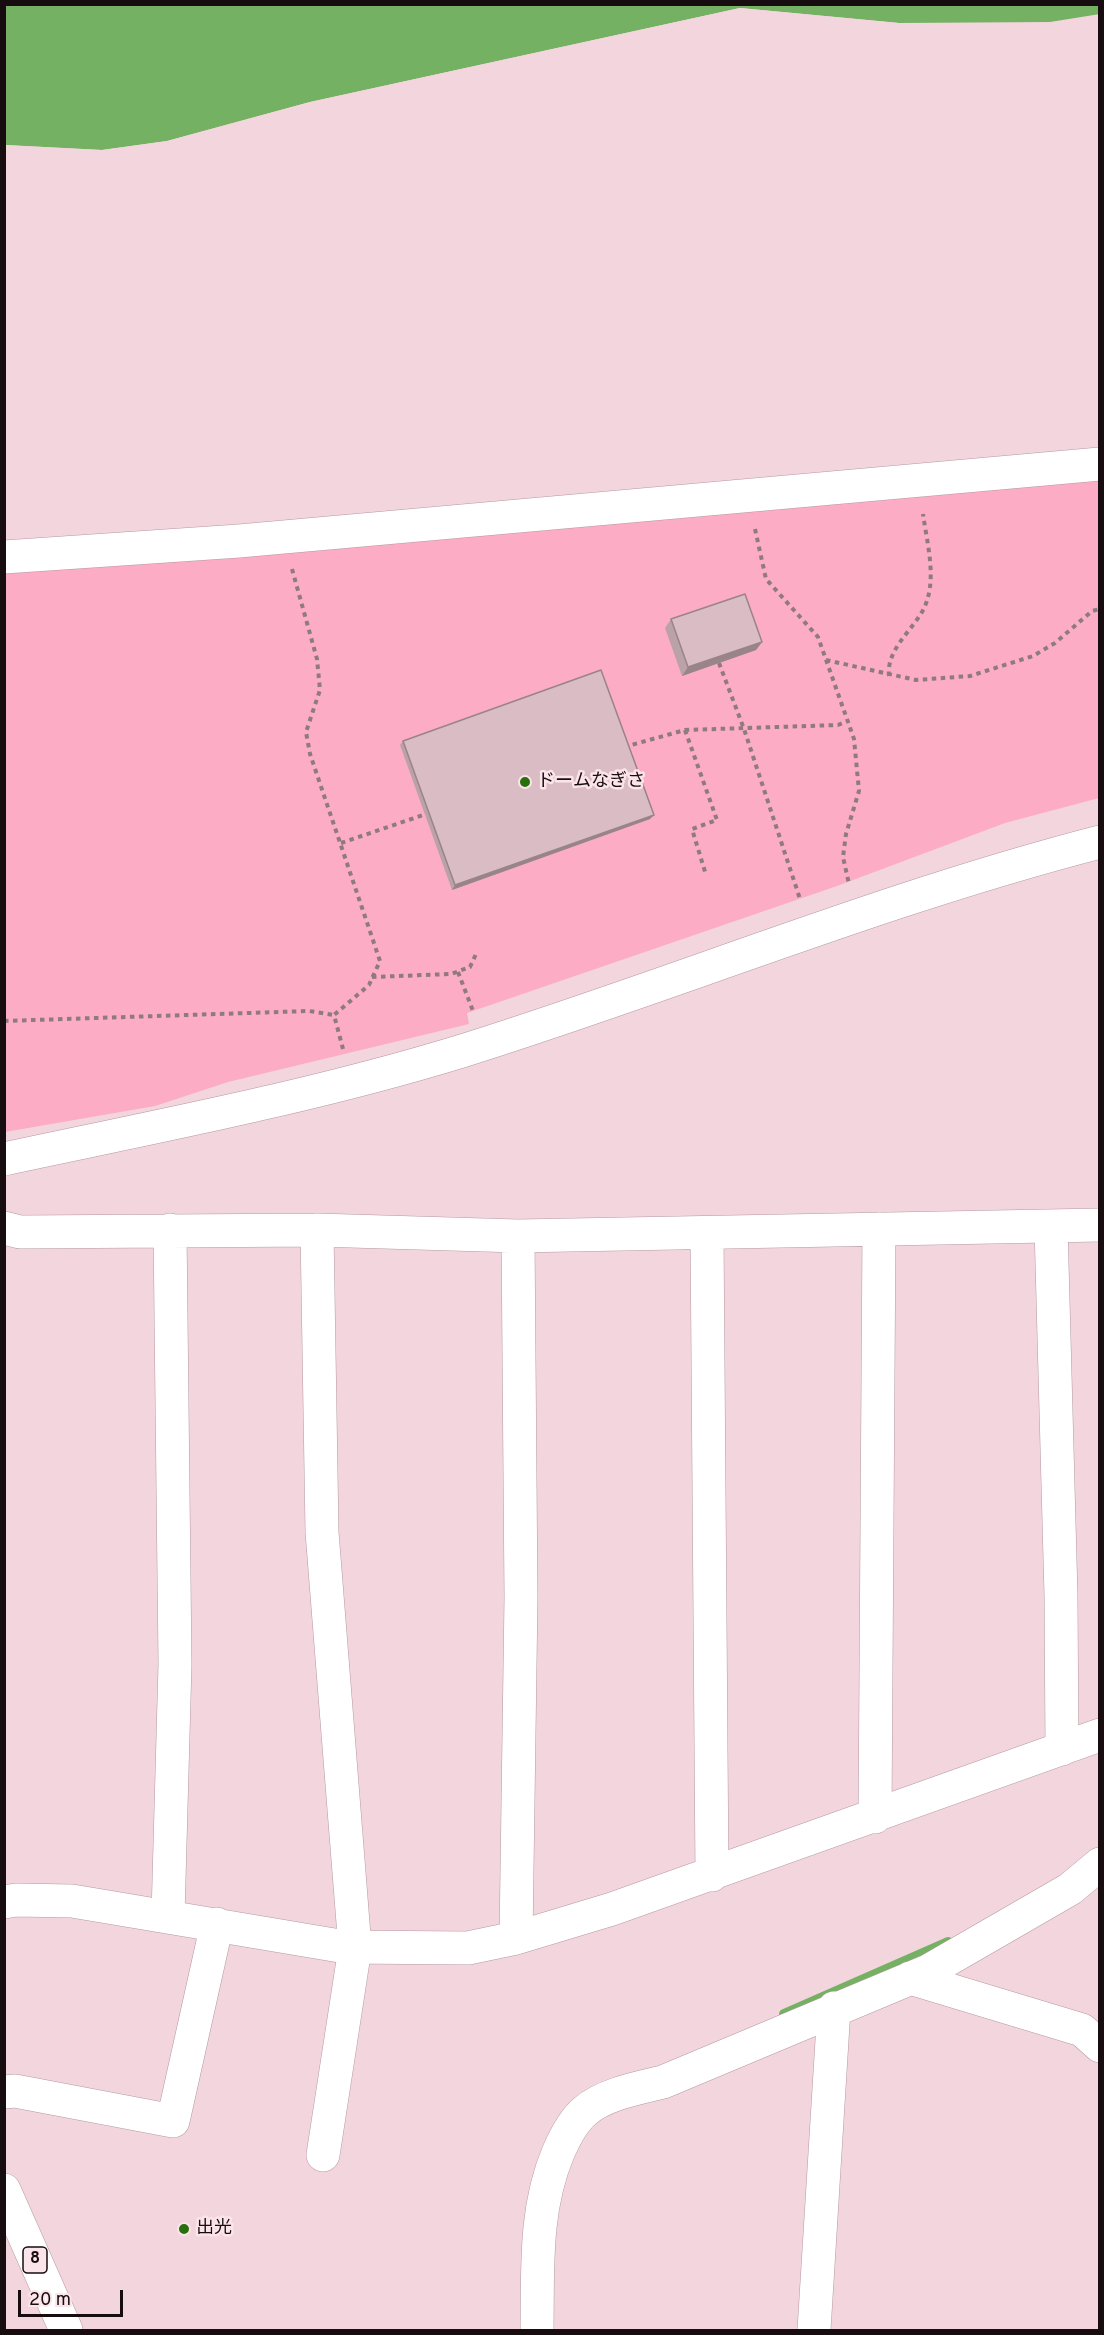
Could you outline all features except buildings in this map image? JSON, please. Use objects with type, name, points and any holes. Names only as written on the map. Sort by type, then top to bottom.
[{"type":"main road","points":[[4,557],[283,537],[1100,464]]},
{"type":"main road","points":[[4,1159],[364,1079],[462,1051],[1007,866],[1100,842]]},
{"type":"main road","points":[[4,1228],[20,1232],[317,1230],[518,1236],[1100,1225]]},
{"type":"main road","points":[[1051,1226],[1061,1596],[1062,1749]]},
{"type":"main road","points":[[875,1817],[879,1229]]},
{"type":"main road","points":[[168,1916],[175,1664],[170,1230]]},
{"type":"main road","points":[[317,1230],[322,1532],[355,1948],[323,2156]]},
{"type":"main road","points":[[706,1233],[712,1875]]},
{"type":"main road","points":[[516,1938],[520,1599],[518,1236]]},
{"type":"main road","points":[[4,1902],[16,1900],[72,1901],[355,1948],[468,1948],[516,1938],[612,1910],[1100,1735]]},
{"type":"main road","points":[[537,2331],[539,2222],[547,2180],[566,2135],[585,2110],[635,2089],[663,2082],[834,2008],[928,1971],[1070,1889],[1100,1864]]},
{"type":"main road","points":[[4,2092],[15,2091],[173,2121],[217,1924]]},
{"type":"main road","points":[[910,1978],[1082,2030],[1100,2046]]},
{"type":"main road","points":[[814,2331],[834,2008]]},
{"type":"main road","name":"8","points":[[4,2190],[59,2328]]},
{"type":"path","points":[[889,676],[888,670],[900,643],[922,611],[929,590],[931,569],[920,481]]},
{"type":"path","points":[[753,495],[752,506],[766,579],[818,637],[854,739],[859,772],[859,791],[846,834],[843,857],[845,875],[850,887]]},
{"type":"path","points":[[4,1021],[309,1011],[334,1015],[369,985],[380,961],[310,754],[306,732],[320,690],[317,659],[283,537]]},
{"type":"path","points":[[826,660],[889,676],[938,681],[969,676],[1033,656],[1055,643],[1092,611],[1100,609]]},
{"type":"path","points":[[719,663],[744,729],[800,903]]},
{"type":"path","points":[[614,750],[685,730],[838,724],[848,721]]},
{"type":"path","points":[[685,730],[717,819],[692,829],[706,875]]},
{"type":"path","points":[[341,843],[432,812]]},
{"type":"path","points":[[372,977],[458,972],[470,967],[476,954]]},
{"type":"path","points":[[458,972],[473,1011]]},
{"type":"path","points":[[334,1015],[344,1052]]},
{"type":"shaded area","points":[[1099,4],[1100,14],[1050,22],[899,23],[740,8],[310,102],[167,141],[102,150],[5,145],[4,5]]},
{"type":"shaded area","points":[[1099,473],[1099,798],[1005,823],[837,886],[467,1013],[469,1024],[228,1082],[155,1106],[5,1132],[5,573]]},
{"type":"pier","points":[[740,8],[899,23],[898,26],[741,11],[311,104],[168,144],[102,153],[4,148],[5,145],[102,150],[167,141],[310,102]]},
{"type":"waterway","points":[[784,2014],[948,1942]]},
{"type":"place","name":"ドームなぎさ","points":[[525,782]]},
{"type":"place","name":"出光","points":[[184,2229]]}]
